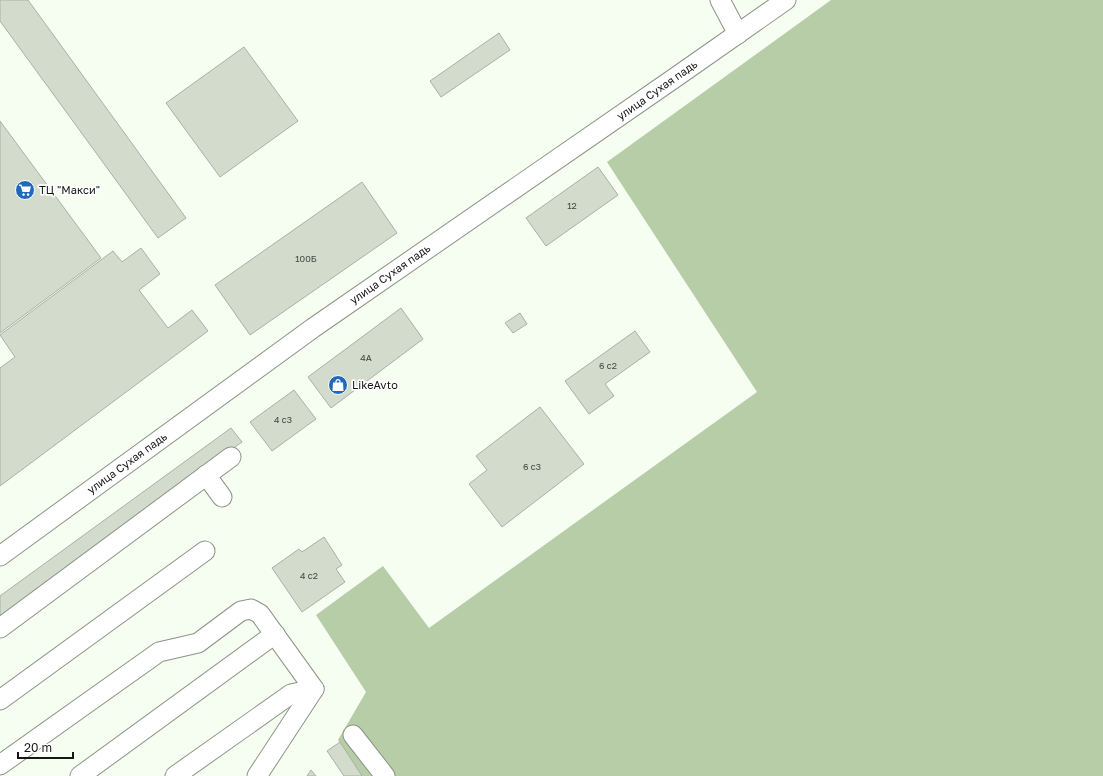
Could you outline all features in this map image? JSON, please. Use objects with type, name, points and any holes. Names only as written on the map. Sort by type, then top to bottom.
[{"type":"street","points":[[720,0],[738,34]]},
{"type":"street","name":"улица Сухая падь","points":[[0,556],[313,328],[786,0]]},
{"type":"street","points":[[0,628],[231,457]]},
{"type":"street","points":[[206,475],[222,497]]},
{"type":"street","points":[[0,700],[206,551]]},
{"type":"street","points":[[0,765],[159,652],[198,643],[241,611],[251,609],[260,614],[314,689]]},
{"type":"street","points":[[80,776],[274,634]]},
{"type":"street","points":[[175,776],[291,694],[314,689]]},
{"type":"street","points":[[257,776],[314,689]]},
{"type":"street","points":[[353,735],[385,776]]},
{"type":"green space","points":[[831,0],[1103,0],[1103,776],[360,776],[338,740],[366,692],[316,615],[383,566],[429,628],[757,392],[607,162]]},
{"type":"building","points":[[0,0],[28,0],[186,218],[158,238],[0,21]]},
{"type":"building","points":[[499,33],[510,50],[441,97],[430,81]]},
{"type":"building","points":[[244,47],[298,121],[220,177],[166,103]]},
{"type":"building","name":"ТЦ \"Макси\"","points":[[0,121],[101,258],[0,333]]},
{"type":"building","points":[[598,167],[618,195],[546,246],[526,218]]},
{"type":"building","points":[[362,182],[397,233],[250,335],[215,285]]},
{"type":"building","points":[[141,248],[160,274],[139,290],[168,328],[192,310],[208,331],[0,486],[0,368],[15,357],[0,335],[113,251],[122,262]]},
{"type":"building","points":[[401,308],[423,339],[331,408],[308,377]]},
{"type":"building","points":[[520,313],[527,324],[513,333],[505,323]]},
{"type":"building","points":[[635,331],[650,352],[605,384],[614,396],[589,414],[565,381]]},
{"type":"building","points":[[294,390],[316,419],[272,451],[250,422]]},
{"type":"building","points":[[540,407],[584,464],[502,527],[469,484],[487,470],[476,456]]},
{"type":"building","points":[[231,428],[242,442],[0,617],[0,596]]},
{"type":"building","points":[[324,537],[342,565],[336,569],[345,582],[302,612],[272,568],[299,549],[302,552]]},
{"type":"building","points":[[340,742],[362,776],[344,776],[327,751]]},
{"type":"building","points":[[311,770],[316,776],[307,776]]},
{"type":"place","name":"ТЦ \"Макси\"","points":[[25,190]]},
{"type":"place","name":"LikeAvto","points":[[338,385]]}]
